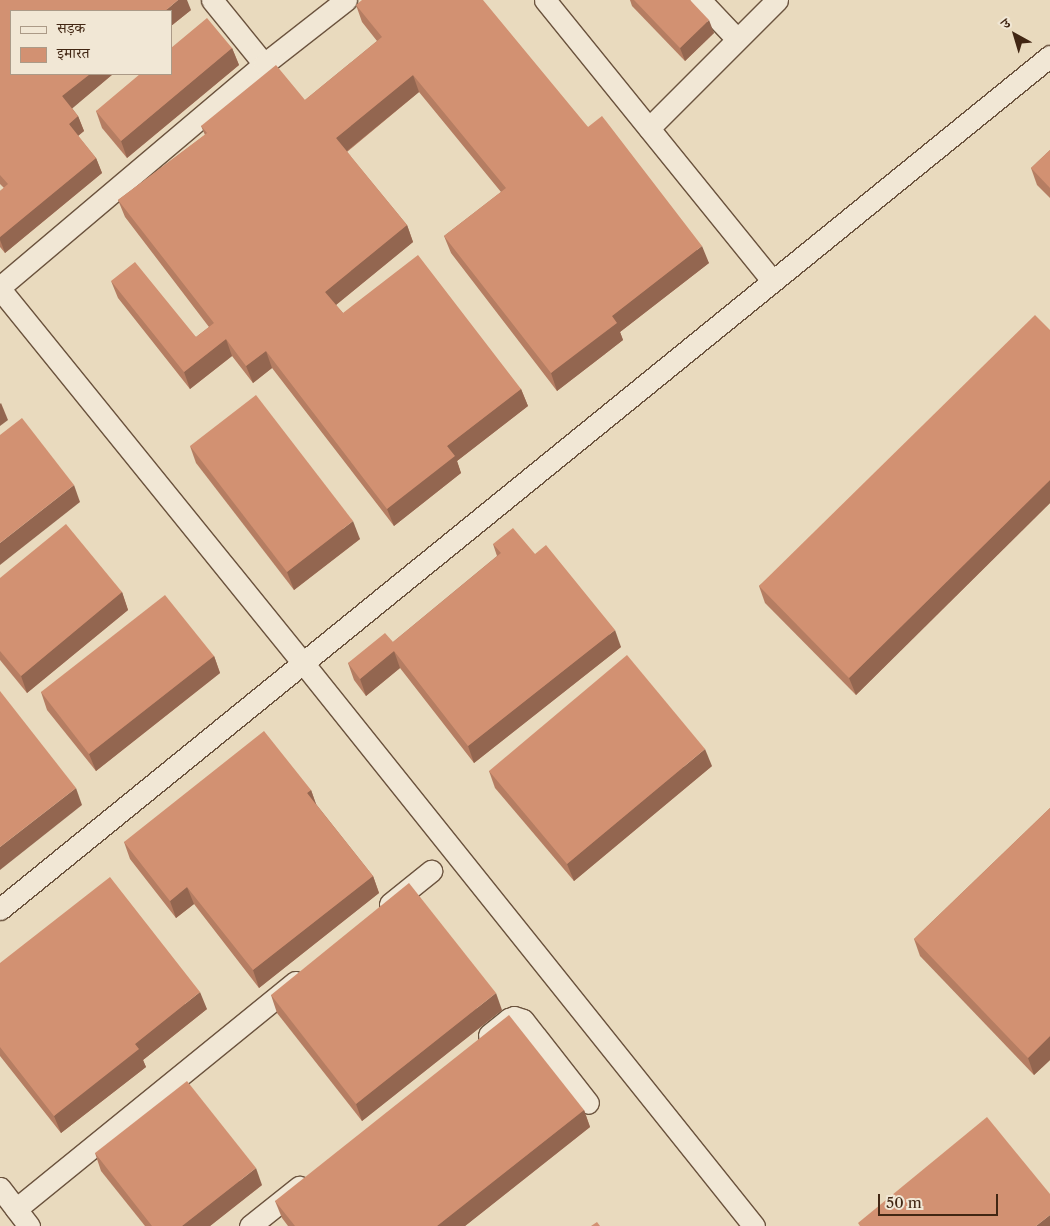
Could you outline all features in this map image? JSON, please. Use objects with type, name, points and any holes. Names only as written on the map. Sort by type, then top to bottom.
[{"type":"street","points":[[212,0],[264,64]]},
{"type":"street","points":[[346,0],[264,64],[0,288],[754,1226]]},
{"type":"street","points":[[545,0],[772,280]]},
{"type":"street","points":[[700,0],[738,39]]},
{"type":"street","points":[[649,128],[777,0]]},
{"type":"street","points":[[0,909],[304,664],[772,280],[1050,56]]},
{"type":"street","points":[[377,915],[431,871]]},
{"type":"street","points":[[16,1209],[308,971]]},
{"type":"street","points":[[471,1049],[509,1019],[519,1017],[588,1103]]},
{"type":"street","points":[[250,1226],[311,1177]]},
{"type":"street","points":[[1,1190],[29,1226]]},
{"type":"building","points":[[0,0],[178,0],[166,10],[10,10],[10,75],[89,75],[62,96],[78,116],[69,124],[96,158],[0,237],[0,191],[8,184],[0,175]]},
{"type":"building","points":[[362,0],[483,0],[588,127],[602,116],[702,246],[612,316],[617,323],[551,373],[444,236],[506,188],[413,75],[336,138],[407,225],[325,292],[343,313],[418,255],[521,389],[447,446],[455,456],[387,509],[266,351],[246,366],[226,339],[184,372],[111,281],[135,262],[196,337],[214,323],[118,200],[207,133],[201,126],[276,65],[305,100],[382,37],[356,5]]},
{"type":"building","points":[[634,0],[690,0],[709,20],[680,48]]},
{"type":"building","points":[[207,18],[232,48],[121,141],[96,111],[139,75],[172,75],[172,47]]},
{"type":"building","points":[[1050,150],[1050,188],[1031,168]]},
{"type":"building","points":[[1035,315],[1050,330],[1050,480],[849,678],[759,586]]},
{"type":"building","points":[[256,395],[353,521],[287,572],[190,446]]},
{"type":"building","points":[[22,418],[74,485],[0,543],[0,435]]},
{"type":"building","points":[[66,524],[122,592],[21,676],[0,651],[0,578]]},
{"type":"building","points":[[513,528],[535,554],[546,545],[615,630],[468,746],[394,651],[360,679],[348,663],[385,633],[393,642],[501,553],[493,544]]},
{"type":"building","points":[[165,595],[214,656],[89,754],[41,692]]},
{"type":"building","points":[[627,655],[705,749],[567,864],[489,771]]},
{"type":"building","points":[[0,691],[76,788],[0,847]]},
{"type":"building","points":[[264,731],[311,790],[307,793],[373,876],[253,970],[187,887],[170,901],[124,842]]},
{"type":"building","points":[[1050,808],[1050,1036],[1028,1058],[914,939]]},
{"type":"building","points":[[110,877],[200,992],[135,1044],[139,1049],[54,1116],[0,1047],[0,963]]},
{"type":"building","points":[[409,883],[496,993],[356,1104],[271,995]]},
{"type":"building","points":[[509,1015],[584,1110],[437,1226],[295,1226],[275,1201]]},
{"type":"building","points":[[187,1081],[256,1168],[182,1226],[152,1226],[95,1153]]},
{"type":"building","points":[[987,1117],[1050,1194],[1050,1215],[1036,1226],[860,1226],[858,1223]]},
{"type":"building","points":[[597,1222],[600,1226],[591,1226]]}]
